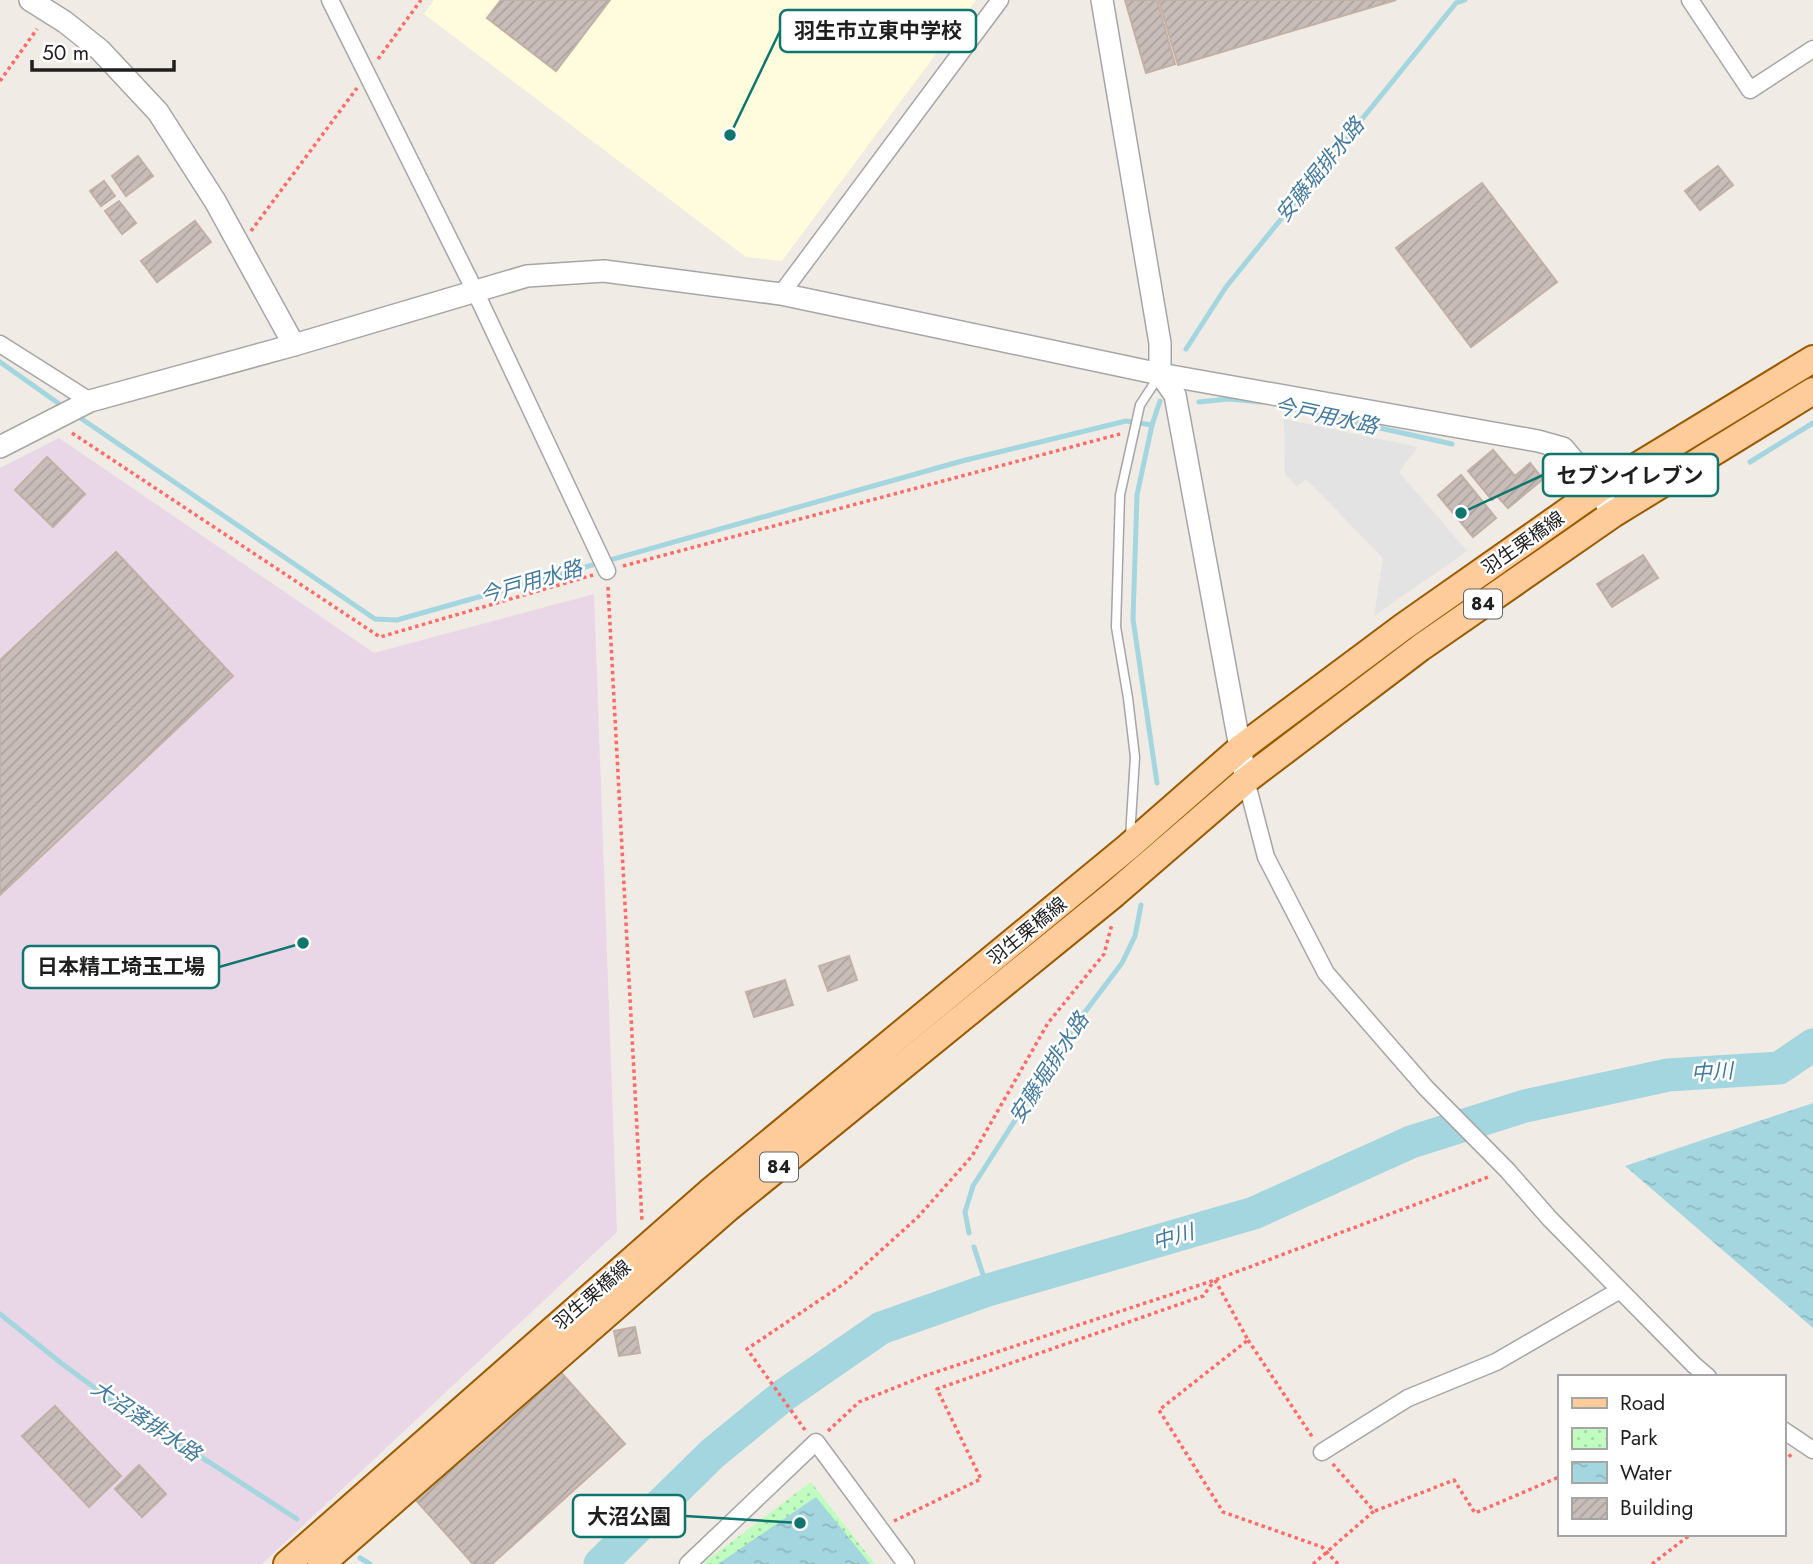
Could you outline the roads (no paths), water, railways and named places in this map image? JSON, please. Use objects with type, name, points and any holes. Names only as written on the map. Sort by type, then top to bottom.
[{"type":"main road","name":"羽生栗橋線","points":[[287,1564],[712,1190],[1128,847],[1241,748],[1403,627],[1598,490],[1813,359]]},
{"type":"main road","name":"羽生栗橋線","points":[[321,1564],[729,1209],[1114,894],[1246,780],[1420,648],[1613,514],[1813,391]]},
{"type":"street","points":[[30,0],[100,50],[158,112],[215,201],[295,345]]},
{"type":"street","points":[[330,0],[475,291],[607,571]]},
{"type":"street","points":[[781,294],[1000,0]]},
{"type":"street","points":[[1102,0],[1160,343],[1160,374],[1175,395],[1246,780],[1266,857],[1326,973],[1426,1088],[1507,1170],[1549,1219],[1705,1375]]},
{"type":"street","points":[[1690,0],[1750,90],[1813,49]]},
{"type":"street","points":[[0,447],[90,401],[295,345],[527,276],[604,271],[781,294],[1160,374],[1494,432],[1563,448],[1598,490],[1613,514]]},
{"type":"street","points":[[0,344],[90,401]]},
{"type":"street","points":[[1322,1452],[1408,1398],[1496,1362],[1620,1290]]},
{"type":"street","points":[[1785,1431],[1813,1450]]},
{"type":"street","points":[[688,1564],[816,1441],[906,1564]]},
{"type":"lane","points":[[1128,847],[1133,816],[1135,757],[1116,627],[1121,495],[1140,405],[1160,374]]},
{"type":"water","points":[[1813,1103],[1813,1328],[1625,1166]]},
{"type":"water","points":[[816,1497],[870,1564],[718,1564]]},
{"type":"waterway","name":"安藤堀排水路","points":[[1186,349],[1226,287],[1456,3],[1465,0]]},
{"type":"waterway","name":"今戸用水路","points":[[0,362],[65,408]]},
{"type":"waterway","name":"今戸用水路","points":[[1199,402],[1228,399],[1262,402]]},
{"type":"waterway","name":"安藤堀排水路","points":[[1157,783],[1133,619],[1137,495],[1160,401]]},
{"type":"waterway","name":"今戸用水路","points":[[1281,406],[1452,444]]},
{"type":"waterway","name":"今戸用水路","points":[[76,415],[375,619],[397,620],[962,461],[1126,421],[1152,425]]},
{"type":"waterway","name":"今戸用水路","points":[[1750,462],[1813,423]]},
{"type":"waterway","name":"安藤堀排水路","points":[[969,1233],[965,1212],[973,1186],[1079,1020],[1122,963],[1135,936],[1141,905]]},
{"type":"waterway","name":"中川","points":[[600,1564],[712,1454],[784,1395],[881,1328],[988,1290],[1254,1213],[1411,1142],[1525,1106],[1668,1075],[1779,1068],[1813,1045]]},
{"type":"waterway","name":"安藤堀排水路","points":[[974,1247],[988,1290]]},
{"type":"waterway","name":"大沼落排水路","points":[[0,1314],[130,1414],[297,1519]]},
{"type":"waterway","name":"大沼落排水路","points":[[360,1558],[370,1564]]},
{"type":"place","name":"羽生市立東中学校","points":[[730,135]]},
{"type":"place","name":"セブンイレブン","points":[[1461,513]]},
{"type":"place","name":"日本精工埼玉工場","points":[[303,943]]},
{"type":"place","name":"大沼公園","points":[[800,1523]]}]
